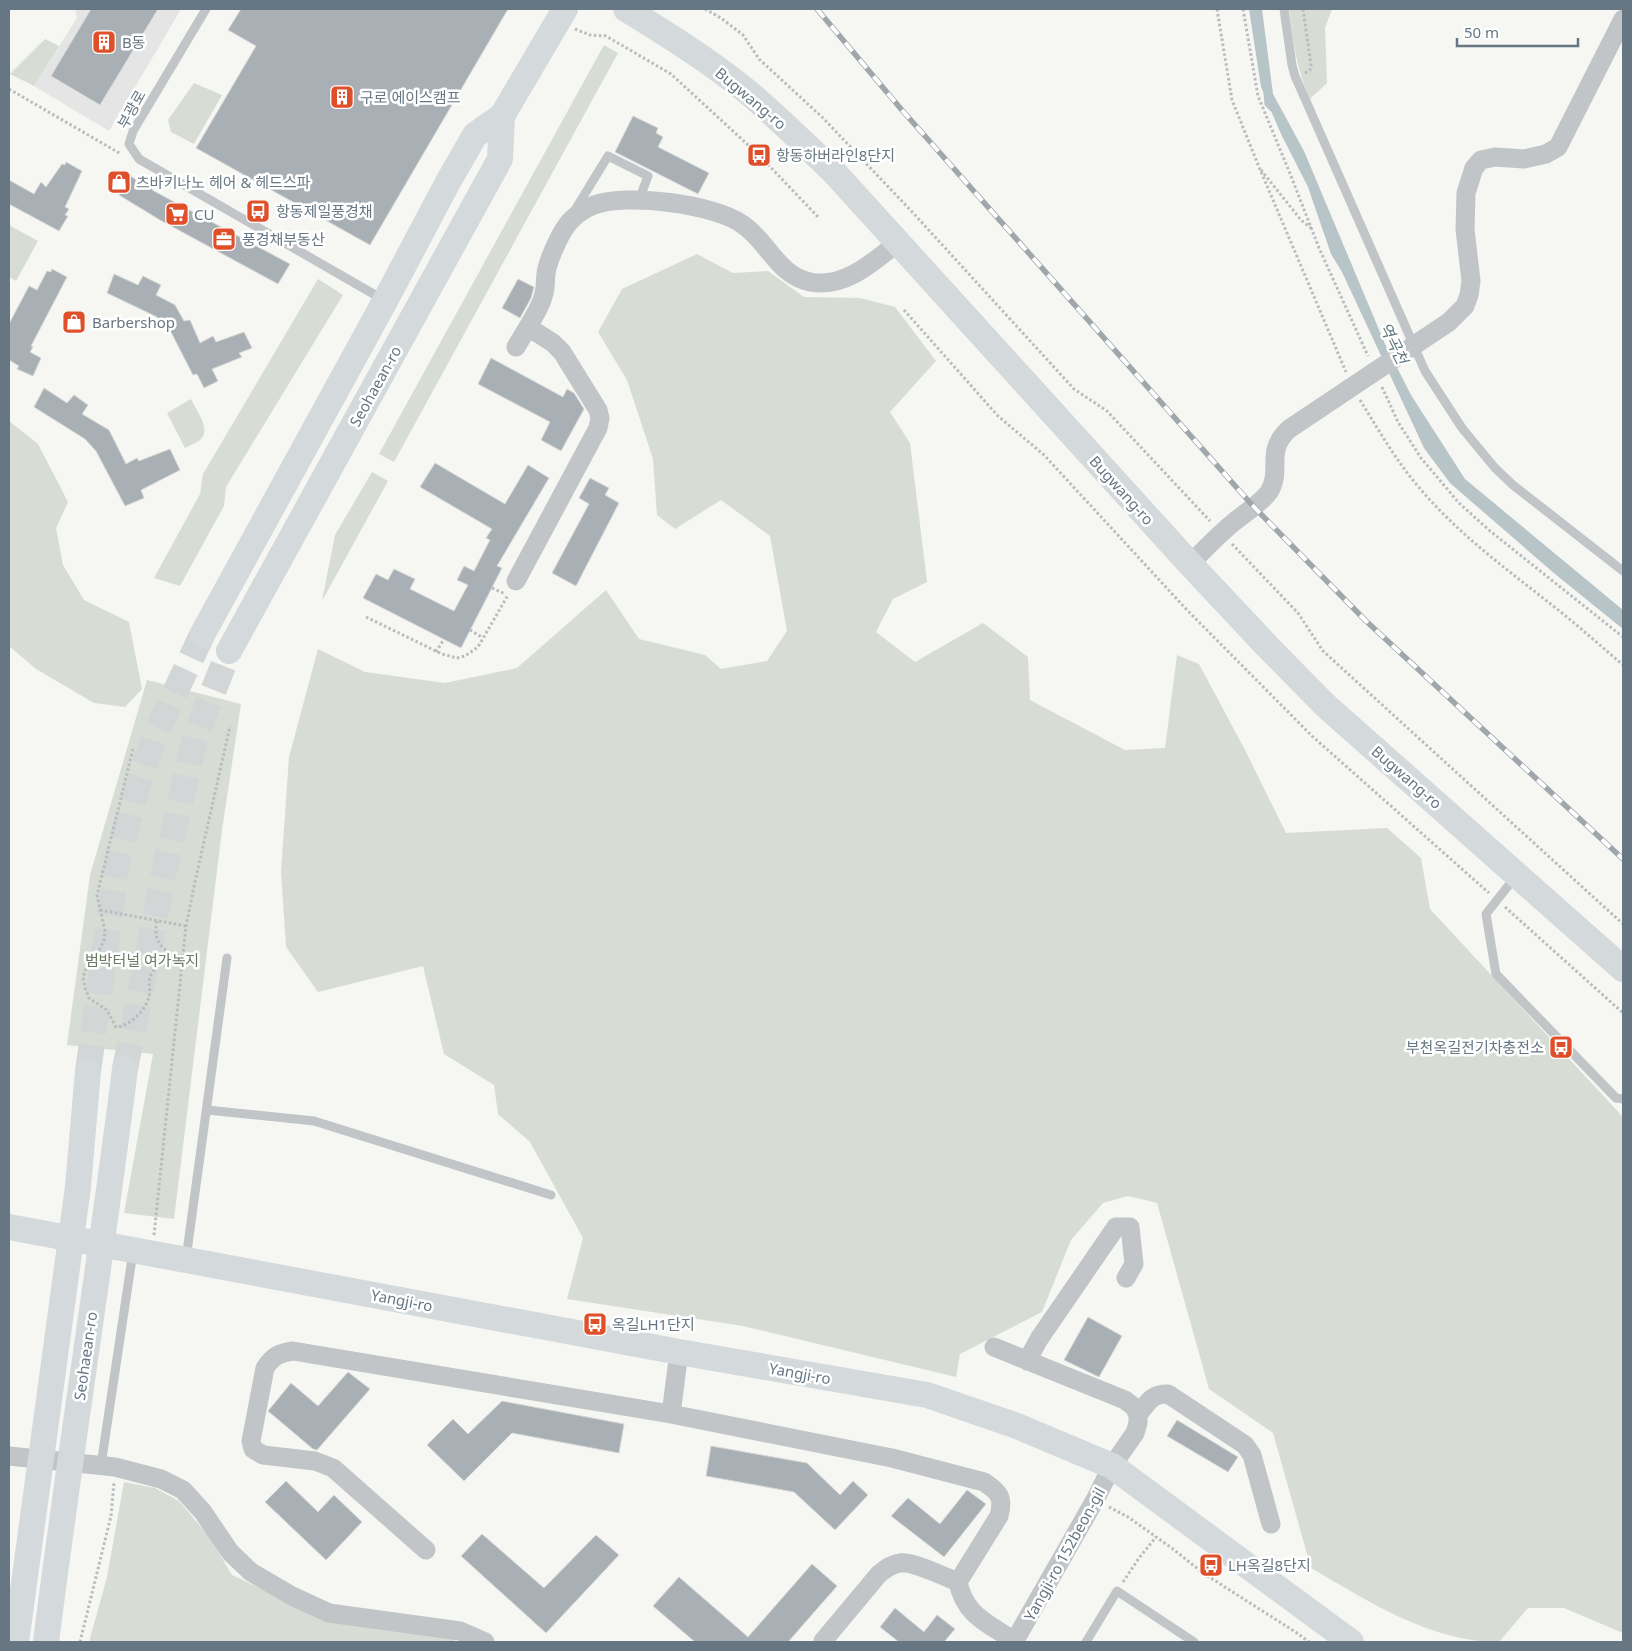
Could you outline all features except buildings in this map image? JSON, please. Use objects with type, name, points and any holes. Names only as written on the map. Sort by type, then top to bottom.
[{"type":"main road","name":"Bugwang-ro","points":[[626,9],[706,61],[749,93],[833,171],[1190,564],[1325,705],[1623,969]]},
{"type":"main road","name":"Seohaean-ro","points":[[202,635],[474,135],[502,116],[562,15]]},
{"type":"main road","name":"Seohaean-ro","points":[[230,651],[500,159],[502,116]]},
{"type":"main road","name":"Seohaean-ro","points":[[46,1642],[63,1504],[110,1194],[125,1069]]},
{"type":"main road","name":"Seohaean-ro","points":[[16,1642],[78,1187],[88,1071]]},
{"type":"main road","name":"Yangji-ro","points":[[9,1227],[679,1352],[927,1395],[1017,1426],[1112,1466],[1351,1642]]},
{"type":"street","points":[[1190,564],[1221,533],[1270,491],[1274,478],[1276,445],[1289,428],[1449,322],[1465,306],[1471,281],[1465,229],[1466,193],[1474,168],[1481,160],[1495,157],[1524,158],[1546,154],[1558,147],[1623,19]]},
{"type":"street","points":[[516,347],[543,298],[549,261],[566,226],[581,212],[594,205],[639,200],[701,208],[729,216],[743,224],[754,234],[782,268],[796,277],[810,282],[825,283],[863,270],[897,243]]},
{"type":"street","points":[[512,589],[598,428],[600,418],[598,410],[562,352],[553,343],[528,327]]},
{"type":"street","points":[[1027,1361],[1039,1339],[1116,1227],[1130,1227],[1134,1264],[1126,1278]]},
{"type":"street","points":[[994,1347],[1125,1400],[1134,1407],[1138,1415],[1150,1398],[1158,1394],[1168,1394],[1245,1445],[1252,1455],[1271,1524]]},
{"type":"street","points":[[426,1550],[333,1468],[315,1461],[263,1455],[254,1449],[251,1441],[265,1368],[271,1358],[281,1353],[293,1351],[671,1414],[892,1458],[984,1482],[994,1488],[1000,1496],[1002,1506],[999,1516],[958,1582],[964,1603],[972,1613],[1015,1642]]},
{"type":"street","points":[[671,1414],[679,1352]]},
{"type":"street","name":"Yangji-ro 152beon-gil","points":[[1015,1642],[1095,1500],[1112,1466],[1135,1433],[1138,1415]]},
{"type":"street","points":[[9,1456],[108,1466],[161,1479],[182,1490],[203,1512],[230,1552],[251,1572],[292,1596],[329,1613],[460,1631],[485,1642]]},
{"type":"street","points":[[823,1642],[879,1574],[890,1566],[900,1562],[909,1563],[958,1582]]},
{"type":"lane","name":"부광로","points":[[206,9],[133,131],[129,144],[139,159],[385,301]]},
{"type":"lane","points":[[1284,9],[1295,76],[1426,371],[1462,428],[1495,468],[1623,572]]},
{"type":"lane","points":[[566,226],[608,156],[648,176],[639,200]]},
{"type":"lane","points":[[1517,875],[1486,914],[1496,974],[1616,1098],[1623,1099]]},
{"type":"lane","points":[[186,1259],[228,958]]},
{"type":"lane","points":[[207,1110],[314,1121],[552,1195]]},
{"type":"lane","points":[[108,1466],[143,1251]]},
{"type":"lane","points":[[1086,1642],[1117,1591],[1194,1642]]},
{"type":"path","points":[[705,9],[721,18],[743,35],[760,59],[823,118],[922,222],[1074,389],[1107,411],[1298,614],[1323,651],[1623,924]]},
{"type":"path","points":[[1295,76],[1310,70],[1311,65],[1303,9]]},
{"type":"path","points":[[562,15],[590,35],[606,36],[672,74],[759,155],[818,217]]},
{"type":"path","points":[[9,89],[122,155]]},
{"type":"path","points":[[1259,167],[1302,220],[1312,228]]},
{"type":"path","points":[[904,310],[998,416],[1044,454],[1187,610],[1312,736],[1623,1013]]},
{"type":"path","points":[[366,617],[436,652],[457,658],[465,656],[478,647],[512,589],[492,588]]},
{"type":"path","points":[[470,630],[483,638]]},
{"type":"path","points":[[436,652],[444,639]]},
{"type":"path","points":[[143,1251],[186,926],[230,726]]},
{"type":"path","points":[[133,749],[97,895],[105,931],[104,940],[98,953],[86,969],[84,977],[84,988],[89,998],[107,1010],[116,1027],[123,1027],[141,1011],[149,998],[149,981],[152,971],[160,966],[167,951]]},
{"type":"path","points":[[100,910],[186,926]]},
{"type":"path","points":[[157,921],[155,929],[162,947],[174,955],[183,957]]},
{"type":"path","points":[[80,1642],[111,1516],[108,1466]]},
{"type":"path","points":[[1095,1500],[1128,1517],[1202,1573],[1308,1642]]},
{"type":"path","points":[[1117,1591],[1156,1537]]},
{"type":"shaded area","points":[[75,9],[181,9],[109,131],[34,86],[77,18]]},
{"type":"shaded area","points":[[1249,9],[1262,9],[1273,94],[1304,151],[1385,344],[1411,395],[1465,479],[1623,610],[1623,629],[1555,574],[1450,483],[1424,448],[1342,272],[1331,254],[1308,187],[1281,134],[1261,87]]},
{"type":"green space","points":[[1289,9],[1332,9],[1325,28],[1327,83],[1310,99],[1298,65]]},
{"type":"green space","points":[[45,39],[59,46],[34,86],[10,74]]},
{"type":"green space","points":[[604,45],[618,53],[394,462],[379,454]]},
{"type":"green space","points":[[194,83],[222,95],[194,144],[171,132],[168,120]]},
{"type":"green space","points":[[9,225],[38,241],[16,281],[9,277]]},
{"type":"green space","points":[[697,254],[733,273],[768,271],[804,297],[860,298],[895,307],[936,361],[890,412],[910,443],[927,582],[893,599],[876,632],[915,662],[983,623],[1028,657],[1030,700],[1125,750],[1165,748],[1177,655],[1199,664],[1245,750],[1286,833],[1387,828],[1421,858],[1430,909],[1623,1117],[1623,1633],[1564,1608],[1528,1608],[1499,1642],[1473,1640],[1449,1635],[1424,1627],[1377,1606],[1311,1568],[1273,1433],[1209,1389],[1157,1203],[1128,1196],[1103,1203],[1071,1240],[1042,1312],[960,1354],[956,1377],[743,1326],[567,1299],[583,1238],[530,1142],[498,1114],[494,1085],[444,1054],[423,966],[318,992],[286,947],[281,872],[289,757],[318,649],[365,672],[445,683],[517,668],[606,590],[639,639],[705,655],[721,669],[767,661],[787,631],[770,536],[721,500],[675,529],[657,515],[653,459],[627,380],[598,332],[622,289]]},
{"type":"green space","points":[[318,279],[343,295],[226,487],[224,506],[180,586],[154,578],[200,494],[203,474]]},
{"type":"green space","points":[[191,399],[202,420],[204,431],[200,440],[185,448],[167,413]]},
{"type":"green space","points":[[9,421],[38,444],[68,502],[56,528],[63,565],[84,600],[129,622],[142,689],[125,707],[94,703],[36,669],[9,646]]},
{"type":"green space","points":[[372,472],[388,481],[322,601],[335,535]]},
{"type":"green space","name":"범박터널 여가녹지","points":[[147,680],[241,704],[222,830],[174,1219],[124,1213],[153,1054],[67,1045],[90,875]]},
{"type":"green space","points":[[124,1482],[155,1488],[179,1501],[208,1535],[232,1575],[326,1619],[455,1639],[455,1642],[89,1642],[107,1577]]},
{"type":"waterway","name":"역곡천","points":[[1266,93],[1267,104],[1273,110]]},
{"type":"tunnel","points":[[88,1071],[118,858],[135,795],[155,735],[202,635]]},
{"type":"tunnel","points":[[125,1069],[165,867],[196,734],[229,651]]},
{"type":"railway","points":[[817,9],[901,109],[1253,506],[1366,621],[1623,859]]},
{"type":"place","name":"B동","points":[[104,42]]},
{"type":"place","name":"구로 에이스캠프","points":[[342,97]]},
{"type":"place","name":"항동하버라인8단지","points":[[759,155]]},
{"type":"place","name":"츠바키나노 헤어 & 헤드스파","points":[[119,182]]},
{"type":"place","name":"항동제일풍경채","points":[[258,211]]},
{"type":"place","name":"CU","points":[[177,214]]},
{"type":"place","name":"풍경채부동산","points":[[224,239]]},
{"type":"place","name":"Barbershop","points":[[74,322]]},
{"type":"place","name":"부천옥길전기차충전소","points":[[1561,1047]]},
{"type":"place","name":"옥길LH1단지","points":[[595,1324]]},
{"type":"place","name":"LH옥길8단지","points":[[1211,1565]]}]
